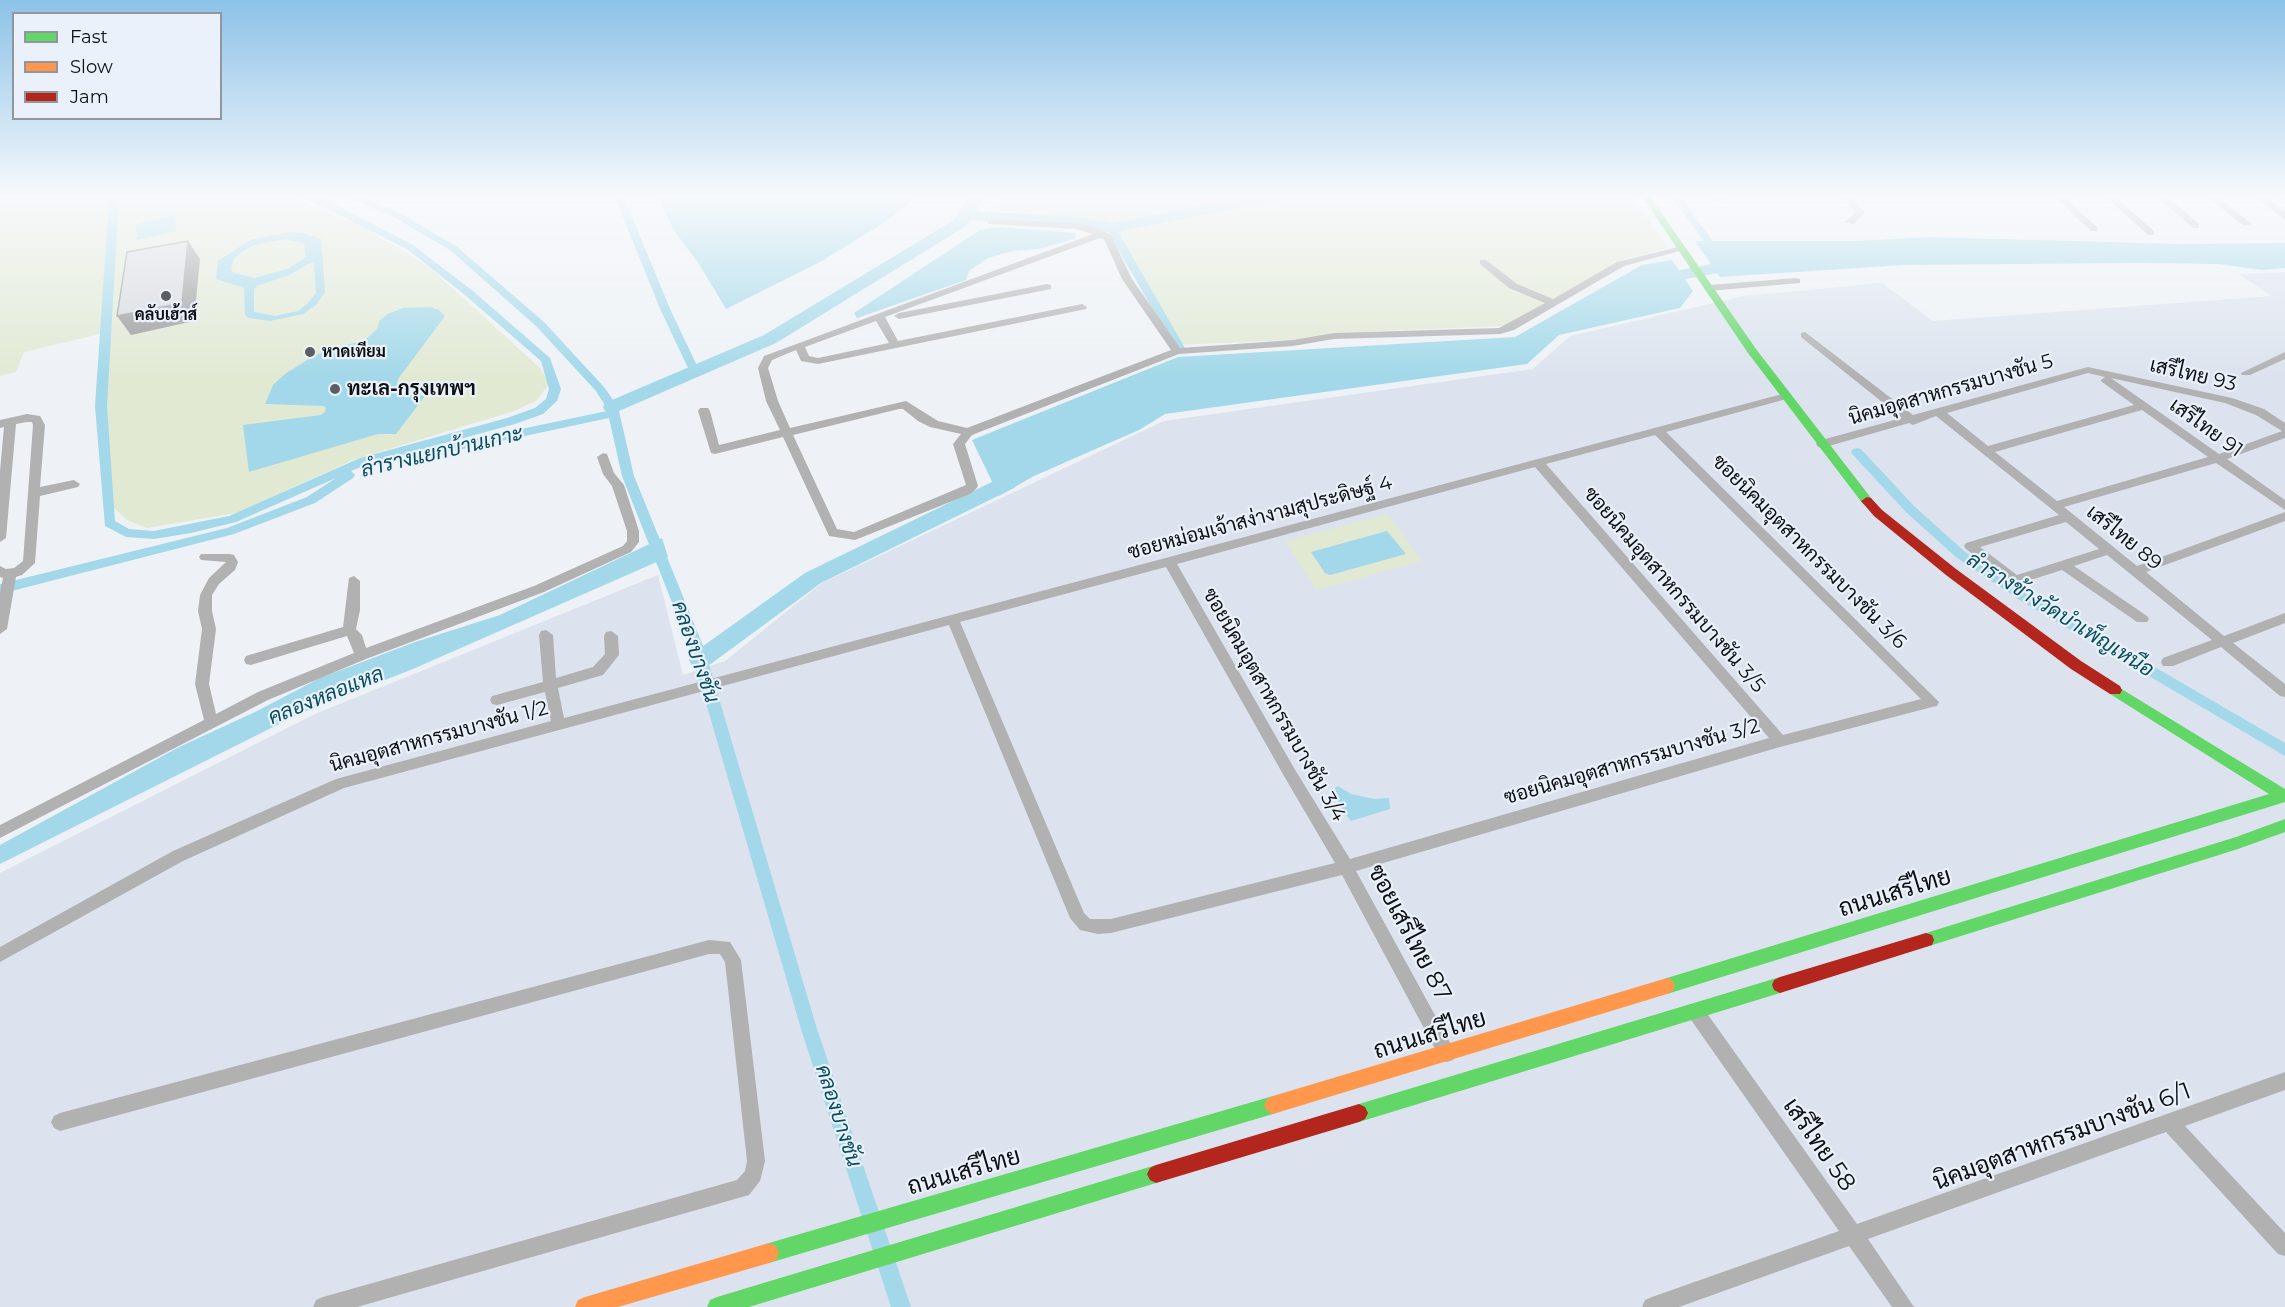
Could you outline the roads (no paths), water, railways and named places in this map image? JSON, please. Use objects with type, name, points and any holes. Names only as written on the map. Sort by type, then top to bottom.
[{"type":"main road","points":[[1688,256],[1786,396],[1862,496],[1878,513],[1952,573],[2076,666],[2284,796]]},
{"type":"main road","name":"ถนนเสรีไทย","points":[[717,1307],[1267,1142],[1454,1067],[2284,796]]},
{"type":"main road","name":"ถนนเสรีไทย","points":[[585,1307],[910,1211],[1454,1067],[1695,1011],[2238,843],[2285,825]]},
{"type":"street","points":[[1043,256],[768,358],[764,368],[772,401],[833,533],[855,536],[966,491],[972,486],[959,444],[968,432],[1177,351],[1293,343],[1334,336],[1500,330],[1510,328],[1621,264],[1664,256]]},
{"type":"street","points":[[1117,256],[1127,279],[1177,351]]},
{"type":"street","points":[[1483,262],[1513,286],[1552,303]]},
{"type":"street","points":[[1707,286],[1796,281]]},
{"type":"street","points":[[880,318],[1047,287]]},
{"type":"street","points":[[799,346],[805,358],[818,361],[1082,307]]},
{"type":"street","points":[[880,318],[895,345]]},
{"type":"street","points":[[1805,335],[1913,421]]},
{"type":"street","points":[[2246,373],[2285,355]]},
{"type":"street","name":"นิคมอุตสาหกรรมบางชัน 5","points":[[1822,444],[1913,421],[2088,370]]},
{"type":"street","name":"เสรีไทย 93","points":[[2088,370],[2228,400],[2260,412],[2285,428]]},
{"type":"street","name":"เสรีไทย 91","points":[[2106,380],[2285,506]]},
{"type":"street","name":"ซอยหม่อมเจ้าสง่างามสุประดิษฐ์ 4","points":[[743,677],[1786,396]]},
{"type":"street","points":[[704,411],[714,450],[786,431],[906,405],[934,424],[968,432]]},
{"type":"street","points":[[1986,450],[2144,406]]},
{"type":"street","name":"เสรีไทย 89","points":[[1940,413],[2285,692]]},
{"type":"street","points":[[0,538],[5,424],[27,418],[36,419],[39,425],[29,563],[17,573],[6,576],[5,602],[0,629]]},
{"type":"street","name":"ซอยนิคมอุตสาหกรรมบางชัน 3/6","points":[[1658,431],[1932,702]]},
{"type":"street","points":[[2053,506],[2216,459],[2285,434]]},
{"type":"street","points":[[0,832],[263,696],[361,655],[539,589],[627,549],[633,542],[633,531],[618,485],[609,474],[603,457]]},
{"type":"street","name":"ซอยนิคมอุตสาหกรรมบางชัน 3/5","points":[[1538,463],[1780,741]]},
{"type":"street","points":[[33,493],[74,484]]},
{"type":"street","points":[[2134,572],[2285,516]]},
{"type":"street","points":[[2068,518],[1970,546],[2015,580],[2109,550]]},
{"type":"street","points":[[205,557],[230,558],[231,562],[231,567],[214,582],[206,595],[205,611],[209,629],[202,684],[212,722]]},
{"type":"street","name":"ซอยนิคมอุตสาหกรรมบางชัน 3/4","points":[[1170,562],[1289,772],[1346,867]]},
{"type":"street","points":[[2064,565],[2142,619]]},
{"type":"street","points":[[349,631],[354,581]]},
{"type":"street","points":[[2168,662],[2285,618]]},
{"type":"street","name":"ซอยนิคมอุตสาหกรรมบางชัน 3/2","points":[[953,620],[1078,918],[1086,925],[1098,927],[1111,926],[1346,867],[1780,741],[1932,702]]},
{"type":"street","points":[[251,660],[349,631],[354,635],[361,655]]},
{"type":"street","points":[[546,635],[550,686],[559,726]]},
{"type":"street","points":[[497,700],[598,671],[612,656],[611,636]]},
{"type":"street","name":"นิคมอุตสาหกรรมบางชัน 1/2","points":[[0,955],[178,856],[341,783],[743,677]]},
{"type":"street","name":"ซอยเสรีไทย 87","points":[[1346,867],[1454,1067]]},
{"type":"street","points":[[60,1122],[686,953],[709,947],[724,947],[733,960],[756,1161],[754,1175],[742,1188],[323,1307]]},
{"type":"street","name":"เสรีไทย 58","points":[[1695,1011],[1904,1307]]},
{"type":"street","name":"นิคมอุตสาหกรรมบางชัน 6/1","points":[[1652,1307],[2171,1124],[2285,1081]]},
{"type":"street","points":[[2171,1124],[2285,1246]]},
{"type":"water","points":[[226,256],[237,256],[231,270],[234,273],[254,278],[288,269],[306,256],[322,256],[325,292],[316,305],[303,314],[270,321],[249,318],[245,315],[244,288],[216,279],[218,261]],"holes":[[[314,263],[316,293],[307,304],[298,311],[275,316],[254,312],[254,289],[257,286]]]},
{"type":"water","points":[[693,256],[830,256],[726,309]]},
{"type":"water","points":[[941,256],[995,256],[969,271],[966,280],[857,318],[854,313]]},
{"type":"water","points":[[1705,256],[2285,256],[2285,268],[2261,270],[2219,264],[1904,265],[1720,277]]},
{"type":"water","points":[[1672,260],[1693,291],[1680,308],[1559,335],[1527,364],[1165,414],[1139,430],[1034,476],[999,496],[972,440],[1178,357],[1515,337],[1642,265]]},
{"type":"water","name":"ทะเล-กรุงเทพฯ","points":[[430,307],[439,310],[445,316],[398,379],[397,386],[401,391],[411,395],[425,396],[396,434],[378,434],[249,472],[243,425],[321,415],[325,412],[324,406],[265,404],[273,385],[285,374],[315,355],[366,339],[377,329],[380,320],[388,314],[403,308]]},
{"type":"water","points":[[1387,531],[1406,554],[1330,575],[1325,573],[1311,552]]},
{"type":"water","name":"คลองหลอแหล","points":[[662,538],[668,557],[413,669],[301,713],[0,864],[0,845],[179,747],[255,712],[320,678],[415,642],[500,615]]},
{"type":"water","points":[[1338,786],[1351,794],[1374,799],[1389,798],[1390,809],[1351,821],[1341,808],[1336,795],[1335,788]]},
{"type":"waterway","points":[[110,256],[101,406],[109,523],[126,533],[154,535],[232,519],[364,461],[511,421],[539,411],[551,401],[555,389],[546,360],[469,293],[422,256]]},
{"type":"waterway","points":[[462,256],[540,324],[600,389],[613,413]]},
{"type":"waterway","points":[[643,256],[695,372]]},
{"type":"waterway","name":"คลองบางชัน","points":[[612,407],[770,339],[906,256]]},
{"type":"waterway","points":[[1127,256],[1180,348]]},
{"type":"waterway","points":[[1655,285],[1670,277],[1744,263]]},
{"type":"waterway","name":"ลำรางแยกบ้านเกาะ","points":[[426,453],[613,413]]},
{"type":"waterway","name":"คลองบางชัน","points":[[613,413],[628,476],[697,648],[809,1029],[901,1307]]},
{"type":"waterway","name":"ลำรางข้างวัดบำเพ็ญเหนือ","points":[[1857,452],[1910,509],[1961,555],[2028,599],[2285,750]]},
{"type":"waterway","points":[[700,660],[813,578],[1007,483],[1021,472]]},
{"type":"waterway","name":"ลำรางแยกบ้านเกาะ","points":[[0,589],[230,531],[311,500],[349,475]]},
{"type":"place","name":"คลับเฮ้าส์","points":[[166,296]]},
{"type":"place","name":"หาดเทียม","points":[[310,352]]},
{"type":"place","name":"ทะเล-กรุงเทพฯ","points":[[335,389]]}]
